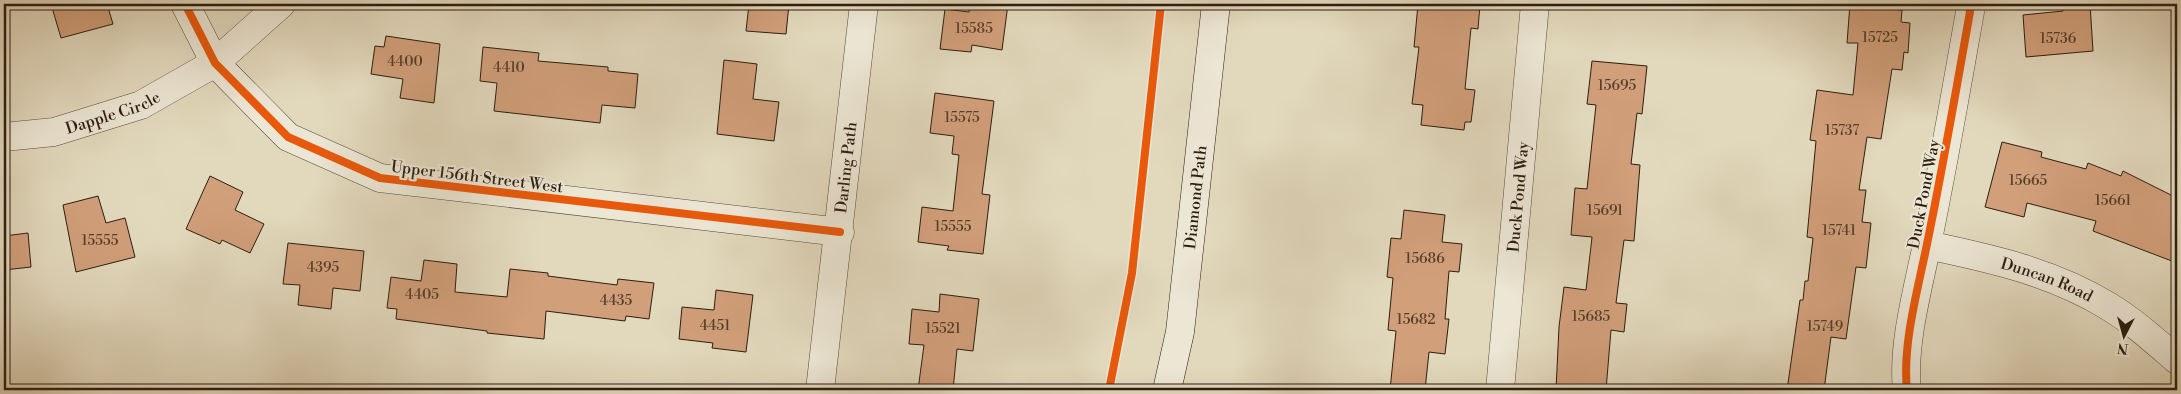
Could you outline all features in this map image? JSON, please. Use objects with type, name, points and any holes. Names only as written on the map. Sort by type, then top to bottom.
[{"type":"street","name":"Upper 156th Street West","points":[[184,4],[215,63],[288,137],[380,178],[840,232]]},
{"type":"street","name":"Dapple Circle","points":[[4,137],[54,132],[141,105],[215,63],[281,4]]},
{"type":"street","name":"Darling Path","points":[[820,390],[840,232],[864,4]]},
{"type":"street","name":"Diamond Path","points":[[1167,390],[1180,332],[1216,4]]},
{"type":"street","name":"Duck Pond Way","points":[[1500,390],[1534,4]]},
{"type":"street","name":"Duck Pond Way","points":[[1907,390],[1905,374],[1914,308],[1970,12],[1969,4]]},
{"type":"street","name":"Duncan Road","points":[[1927,245],[1990,259],[2055,280],[2108,306],[2154,340],[2177,360]]},
{"type":"building","points":[[51,4],[107,4],[113,24],[61,38]]},
{"type":"building","points":[[749,4],[789,4],[786,34],[746,31]]},
{"type":"building","points":[[970,4],[1008,4],[1002,50],[972,45],[971,52],[940,49],[945,9],[969,12]]},
{"type":"building","points":[[1418,4],[1480,4],[1478,29],[1471,28],[1465,89],[1475,90],[1471,122],[1465,122],[1464,130],[1421,125],[1423,105],[1412,104],[1419,47],[1414,47]]},
{"type":"building","points":[[1850,4],[1888,4],[1887,9],[1902,10],[1901,22],[1910,23],[1908,53],[1904,52],[1902,70],[1892,69],[1881,139],[1867,137],[1859,190],[1866,190],[1862,222],[1871,223],[1866,268],[1856,267],[1846,339],[1831,337],[1824,390],[1787,390],[1800,300],[1803,300],[1805,281],[1808,281],[1813,238],[1807,237],[1816,141],[1810,140],[1817,90],[1853,95],[1858,43],[1847,43]]},
{"type":"building","points":[[2063,4],[2090,4],[2093,51],[2026,57],[2023,15],[2063,11]]},
{"type":"building","points":[[386,36],[440,44],[434,103],[400,98],[403,79],[371,74],[375,46],[384,47]]},
{"type":"building","points":[[483,47],[539,53],[538,61],[608,67],[608,71],[638,74],[635,108],[602,105],[600,123],[494,111],[497,83],[480,81]]},
{"type":"building","points":[[724,60],[757,64],[753,99],[779,102],[774,141],[717,134]]},
{"type":"building","points":[[1592,61],[1647,66],[1642,114],[1637,113],[1631,164],[1640,165],[1634,241],[1624,240],[1616,303],[1627,304],[1624,332],[1611,330],[1606,390],[1556,390],[1559,327],[1564,287],[1586,290],[1592,237],[1571,235],[1575,188],[1587,189],[1596,105],[1587,104]]},
{"type":"building","points":[[935,93],[994,101],[982,194],[990,195],[983,254],[947,250],[949,246],[918,242],[922,207],[953,211],[959,155],[952,154],[954,136],[930,133]]},
{"type":"building","points":[[2002,142],[2042,152],[2041,157],[2086,169],[2088,163],[2121,176],[2123,171],[2177,198],[2177,263],[2093,231],[2096,221],[2027,203],[2024,217],[1985,207]]},
{"type":"building","points":[[210,176],[243,192],[235,210],[264,224],[250,253],[222,240],[220,244],[186,229]]},
{"type":"building","points":[[98,196],[106,223],[125,218],[135,257],[76,272],[63,205]]},
{"type":"building","points":[[1404,210],[1445,215],[1442,242],[1462,244],[1459,272],[1449,271],[1445,319],[1449,319],[1445,354],[1429,352],[1425,390],[1390,390],[1396,331],[1388,330],[1393,278],[1387,277],[1391,238],[1401,239]]},
{"type":"building","points":[[28,233],[31,267],[4,270],[4,236]]},
{"type":"building","points":[[288,243],[364,251],[360,291],[333,288],[331,309],[298,305],[300,285],[283,284]]},
{"type":"building","points":[[424,260],[457,264],[455,292],[507,297],[510,269],[548,273],[548,276],[617,285],[618,279],[654,283],[649,319],[626,316],[625,321],[546,311],[544,339],[487,333],[487,331],[396,319],[397,309],[387,308],[391,277],[421,281]]},
{"type":"building","points":[[716,290],[753,295],[746,352],[712,348],[713,343],[679,339],[682,307],[714,310]]},
{"type":"building","points":[[940,294],[979,299],[973,351],[957,349],[953,390],[918,390],[924,345],[909,344],[912,309],[939,312]]},
{"type":"cycle path","points":[[185,4],[215,63],[288,137],[380,178],[840,232]]},
{"type":"cycle path","points":[[1109,390],[1132,273],[1161,4]]},
{"type":"cycle path","points":[[1907,390],[1907,355],[1912,317],[1949,128],[1970,12],[1969,4]]}]
